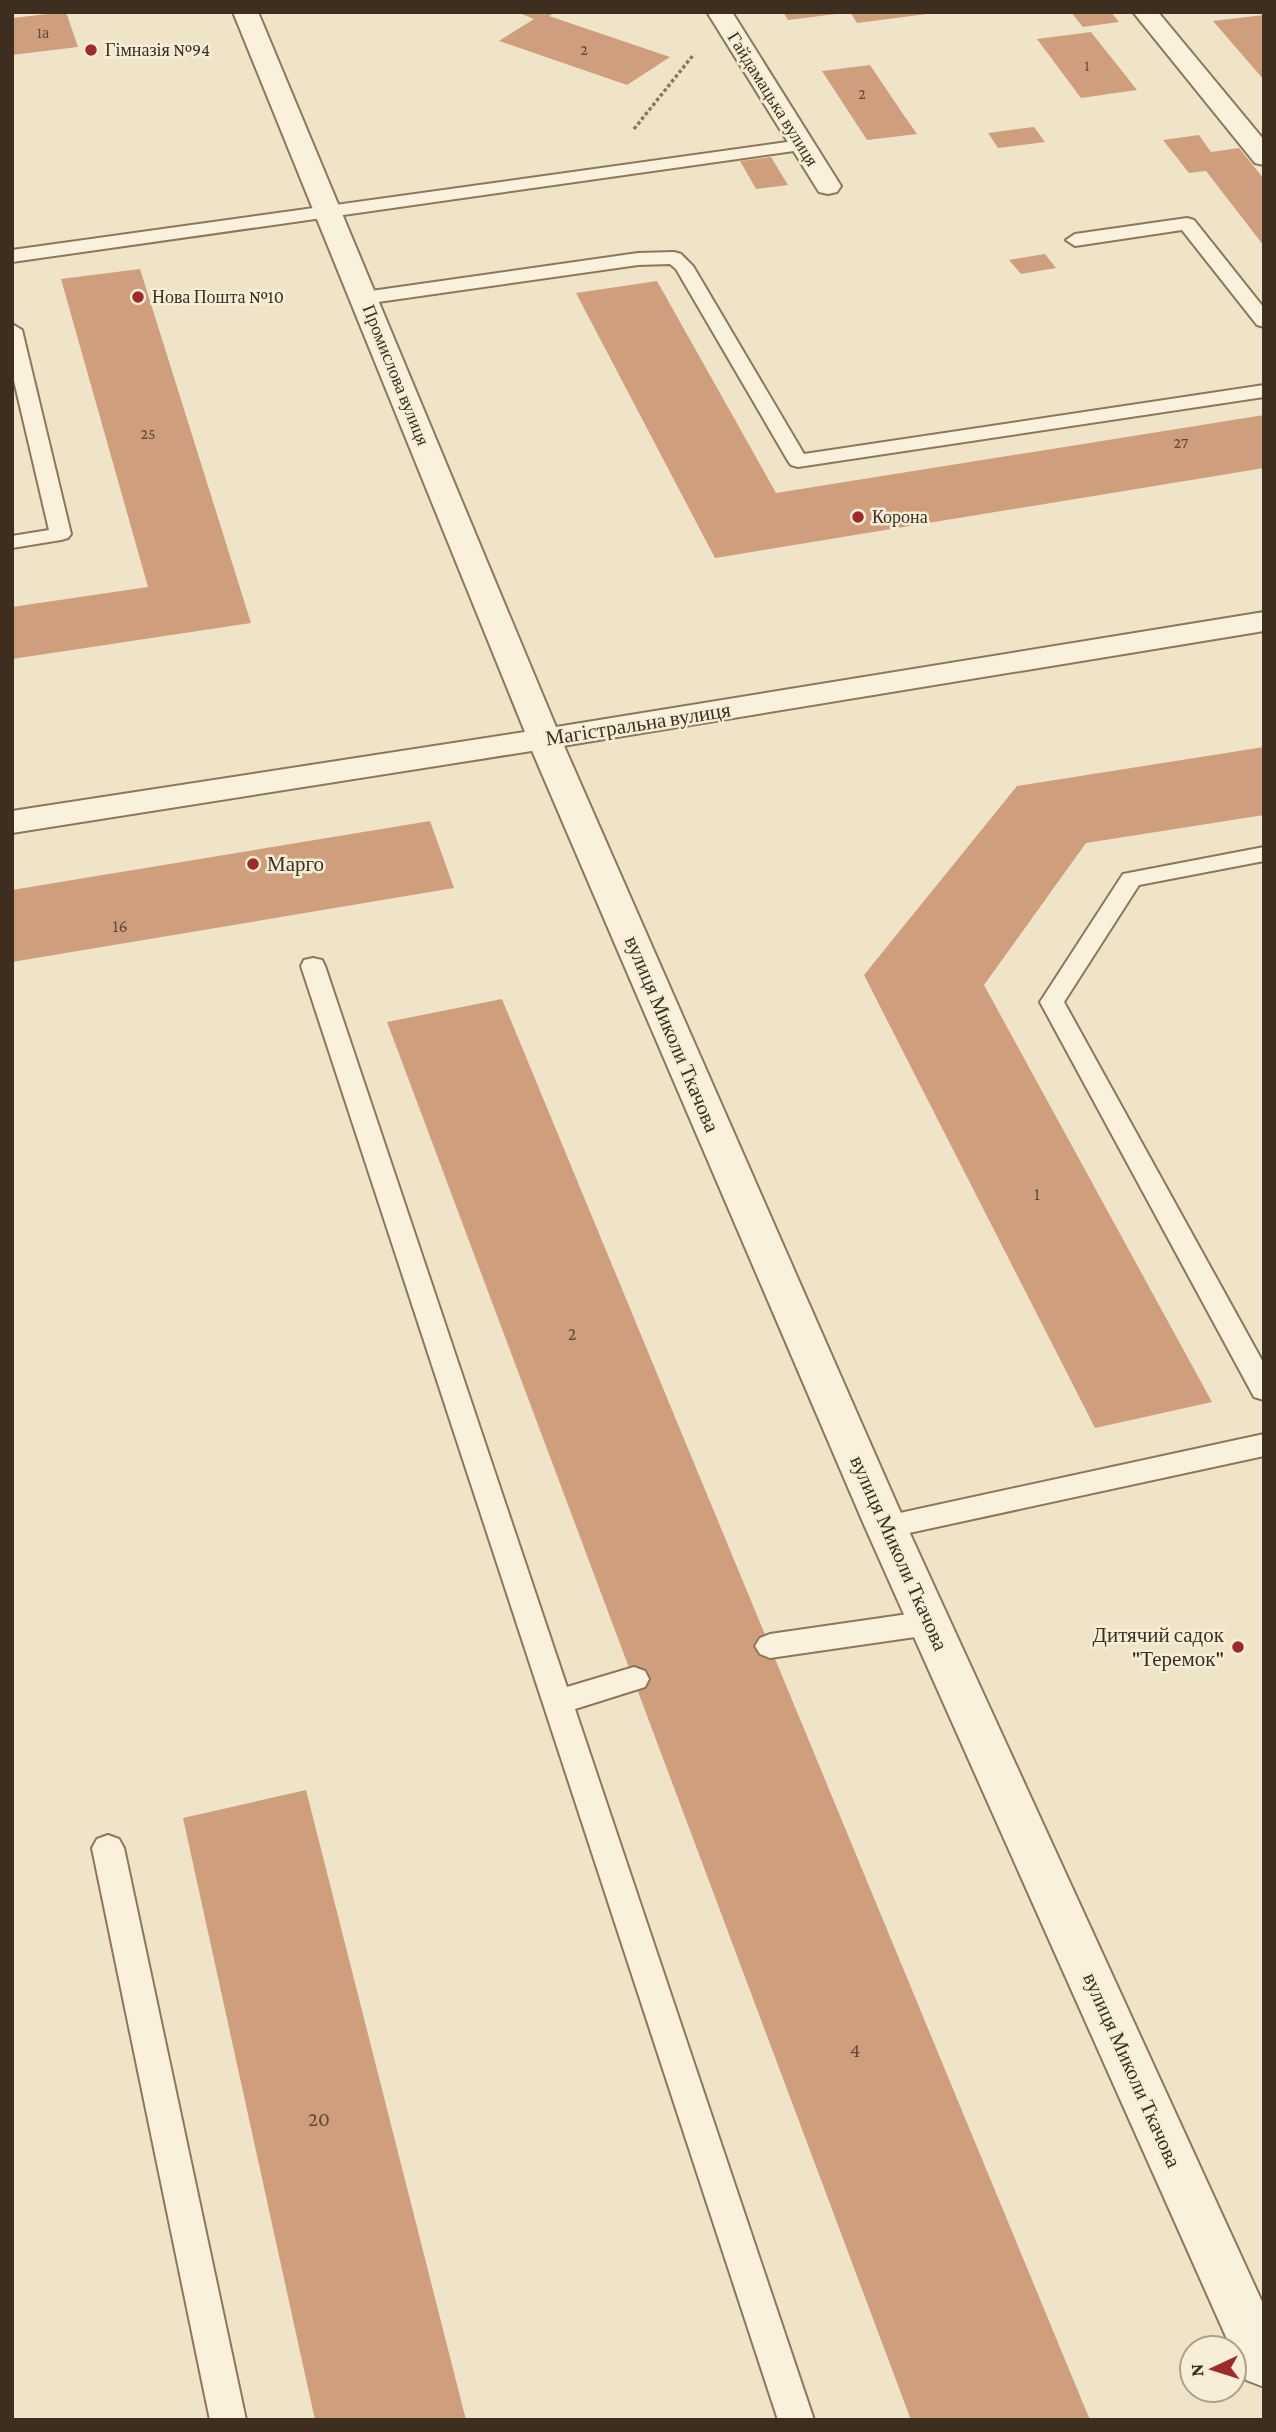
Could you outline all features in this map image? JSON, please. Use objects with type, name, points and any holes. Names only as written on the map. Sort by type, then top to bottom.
[{"type":"street","name":"Промислова вулиця","points":[[245,12],[544,739]]},
{"type":"street","points":[[1145,12],[1264,158]]},
{"type":"street","name":"Гайдамацька вулиця","points":[[721,15],[828,186]]},
{"type":"street","name":"Магістральна вулиця","points":[[12,822],[544,739],[1264,621]]},
{"type":"street","name":"вулиця Миколи Ткачова","points":[[544,739],[886,1527],[1264,2363]]},
{"type":"lane","points":[[12,256],[802,145]]},
{"type":"lane","points":[[1075,240],[1187,224],[1264,321]]},
{"type":"lane","points":[[364,298],[638,259],[674,258],[684,266],[798,461],[1264,391]]},
{"type":"lane","points":[[12,330],[61,534],[12,542]]},
{"type":"lane","points":[[1264,854],[1131,878],[1052,1002],[1264,1390]]},
{"type":"lane","points":[[313,966],[796,2420]]},
{"type":"lane","points":[[886,1527],[1264,1445]]},
{"type":"lane","points":[[770,1646],[929,1623]]},
{"type":"lane","points":[[557,1702],[634,1679]]},
{"type":"lane","points":[[108,1848],[228,2420]]},
{"type":"path","points":[[598,173],[721,15]]},
{"type":"building","points":[[66,12],[78,47],[12,55],[12,18]]},
{"type":"building","points":[[517,12],[556,12],[549,16],[670,57],[627,85],[499,41],[534,19]]},
{"type":"building","points":[[783,12],[836,12],[836,14],[788,20]]},
{"type":"building","points":[[850,12],[926,12],[927,14],[857,23]]},
{"type":"building","points":[[1071,12],[1111,12],[1119,22],[1083,27]]},
{"type":"building","points":[[1264,15],[1264,80],[1213,21]]},
{"type":"building","points":[[1091,32],[1137,90],[1081,98],[1037,39]]},
{"type":"building","points":[[870,65],[917,134],[867,140],[822,71]]},
{"type":"building","points":[[1034,127],[1045,142],[998,148],[988,133]]},
{"type":"building","points":[[1199,135],[1211,152],[1239,148],[1264,179],[1264,246],[1206,171],[1189,173],[1163,140]]},
{"type":"building","points":[[771,157],[788,185],[756,189],[740,161]]},
{"type":"building","points":[[1045,254],[1056,268],[1021,274],[1009,260]]},
{"type":"building","points":[[140,269],[251,623],[12,659],[12,607],[148,587],[61,279]]},
{"type":"building","points":[[657,281],[776,493],[1264,415],[1264,468],[715,558],[576,293]]},
{"type":"building","points":[[1264,747],[1264,815],[1086,843],[984,985],[1212,1402],[1095,1428],[864,975],[1017,786]]},
{"type":"building","points":[[430,821],[454,888],[12,962],[12,890]]},
{"type":"building","points":[[502,999],[1090,2420],[911,2420],[387,1022]]},
{"type":"building","points":[[306,1790],[466,2420],[315,2420],[183,1818]]},
{"type":"place","name":"Гімназія №94","points":[[91,50]]},
{"type":"place","name":"Нова Пошта №10","points":[[138,297]]},
{"type":"place","name":"Корона","points":[[858,517]]},
{"type":"place","name":"Марго","points":[[253,864]]},
{"type":"place","name":"Дитячий садок \"Теремок\"","points":[[1238,1647]]}]
